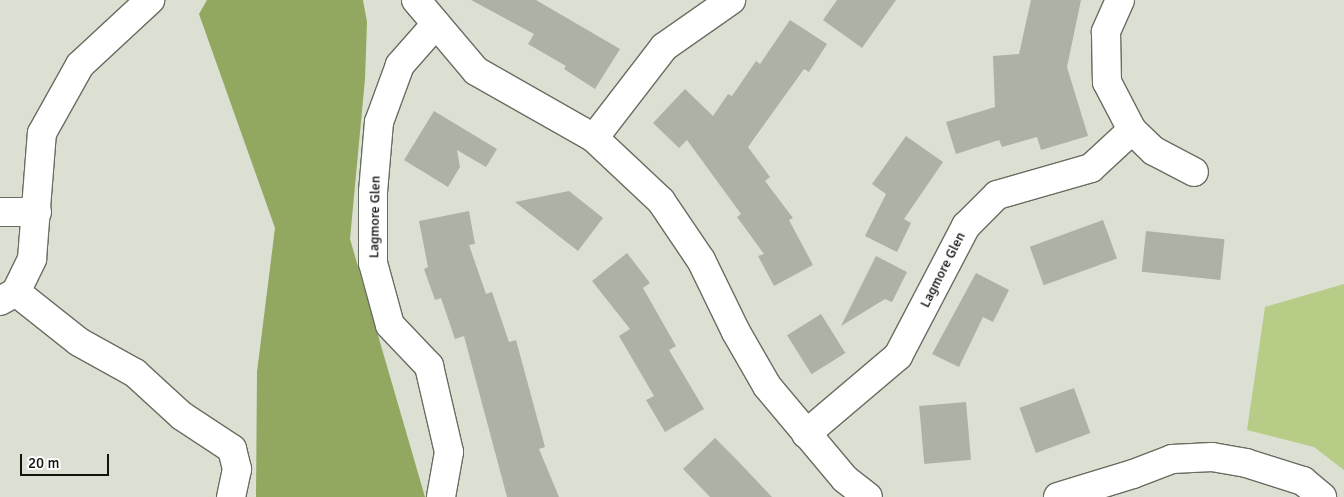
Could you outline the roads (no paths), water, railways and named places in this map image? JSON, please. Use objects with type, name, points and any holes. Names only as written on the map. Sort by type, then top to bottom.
[{"type":"street","points":[[150,0],[80,65],[42,133],[32,259],[8,296],[79,342],[135,373],[182,416],[232,449],[237,469],[231,497]]},
{"type":"street","points":[[416,0],[476,71],[594,138],[661,201],[701,260],[736,332],[767,386],[845,479],[868,497]]},
{"type":"street","points":[[594,138],[664,46],[731,0]]},
{"type":"street","points":[[1120,0],[1106,32],[1107,82],[1132,130],[1154,151],[1194,172]]},
{"type":"street","name":"Lagmore Glen","points":[[436,24],[400,65],[379,122],[374,192],[373,263],[390,325],[429,366],[449,452],[441,497]]},
{"type":"street","name":"Lagmore Glen","points":[[806,434],[898,356],[966,226],[998,195],[1091,168],[1132,130]]},
{"type":"street","points":[[0,212],[37,212]]},
{"type":"street","points":[[1058,497],[1136,486],[1172,459],[1212,457],[1246,463],[1303,482],[1322,497]]}]
